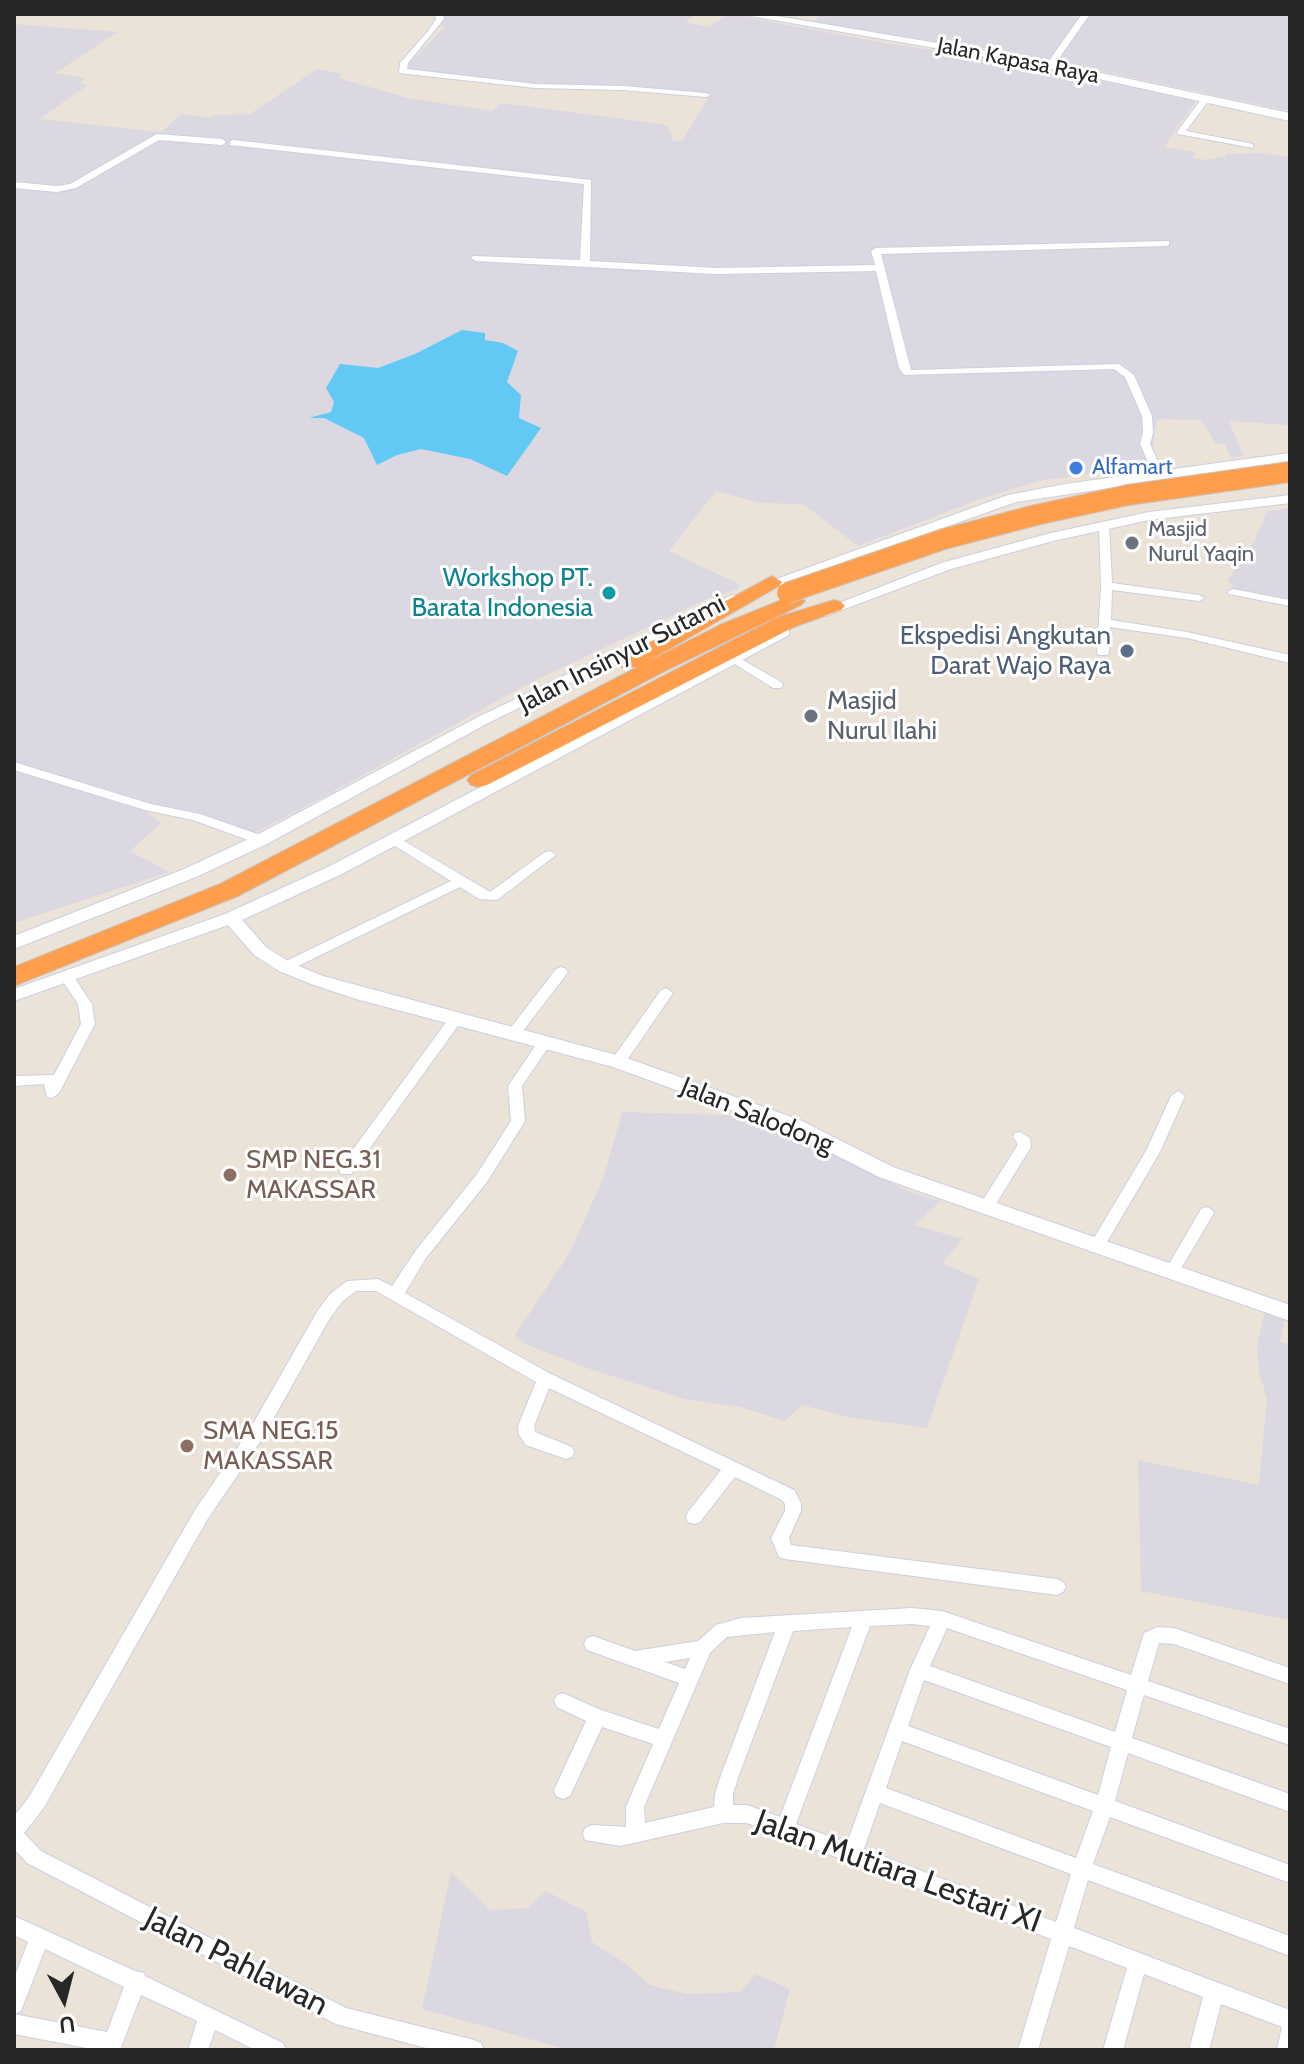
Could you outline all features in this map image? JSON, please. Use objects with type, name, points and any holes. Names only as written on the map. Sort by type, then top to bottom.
[{"type":"highway","name":"Jalan Insinyur Sutami","points":[[14,963],[192,892],[332,826],[572,696],[784,592],[944,539],[1036,515],[1128,495],[1290,472]]},
{"type":"highway","name":"Jalan Insinyur Sutami","points":[[14,977],[229,890],[730,629],[784,592],[1050,521],[1135,504],[1290,482]]},
{"type":"highway","points":[[229,890],[345,846],[786,622],[834,606]]},
{"type":"main road","name":"Jalan Kapasa Raya","points":[[754,15],[1050,65],[1290,117]]},
{"type":"street","points":[[439,14],[440,19],[431,33],[404,63],[402,71],[535,86],[623,88],[706,95]]},
{"type":"street","points":[[1050,65],[1086,14]]},
{"type":"street","points":[[1205,100],[1181,132],[1250,146]]},
{"type":"street","points":[[14,185],[57,189],[73,186],[157,137],[588,182],[585,263]]},
{"type":"street","points":[[1159,475],[1145,444],[1147,416],[1129,375],[1116,366],[908,373],[904,368],[876,251],[1166,243]]},
{"type":"street","points":[[476,258],[716,271],[880,268]]},
{"type":"street","points":[[14,943],[176,879],[261,840],[483,720],[629,647],[784,592],[1013,498],[1290,457]]},
{"type":"street","points":[[1013,498],[1051,537]]},
{"type":"street","points":[[14,995],[231,918],[394,839],[834,606],[933,570],[1051,537],[1149,516],[1290,499]]},
{"type":"street","points":[[1103,653],[1107,586],[1104,525]]},
{"type":"street","points":[[1107,586],[1199,598]]},
{"type":"street","points":[[1233,592],[1290,603]]},
{"type":"street","points":[[1105,623],[1187,635],[1290,659]]},
{"type":"street","points":[[734,659],[777,685]]},
{"type":"street","points":[[14,766],[149,807],[196,817],[261,840]]},
{"type":"street","points":[[394,839],[484,896],[492,897],[550,855]]},
{"type":"street","points":[[285,967],[461,881]]},
{"type":"street","name":"Jalan Salodong","points":[[231,918],[260,951],[285,967],[356,993],[618,1062],[793,1125],[886,1172],[1096,1248],[1290,1313]]},
{"type":"street","points":[[514,1033],[561,972]]},
{"type":"street","points":[[14,1081],[50,1079],[52,1093],[83,1037],[89,1014],[67,977]]},
{"type":"street","points":[[618,1062],[666,993]]},
{"type":"street","points":[[346,1170],[455,1020]]},
{"type":"street","points":[[396,1293],[421,1254],[482,1178],[518,1121],[515,1086],[545,1042]]},
{"type":"street","points":[[1096,1248],[1153,1152],[1178,1096]]},
{"type":"street","points":[[986,1208],[1024,1147],[1025,1142],[1020,1137]]},
{"type":"street","points":[[1171,1273],[1206,1213]]},
{"type":"street","points":[[14,1830],[36,1803],[201,1515],[256,1434],[336,1298],[353,1285],[367,1283],[396,1293],[545,1379],[791,1497],[793,1511],[780,1538],[782,1549],[790,1554],[1057,1587]]},
{"type":"street","points":[[545,1379],[526,1426],[527,1435],[532,1440],[566,1452]]},
{"type":"street","points":[[694,1517],[733,1467]]},
{"type":"street","points":[[636,1832],[635,1807],[703,1648],[722,1630],[741,1626],[912,1616],[942,1619],[1290,1737]]},
{"type":"street","points":[[853,1852],[919,1670],[942,1619]]},
{"type":"street","points":[[785,1828],[863,1621]]},
{"type":"street","points":[[723,1814],[726,1787],[787,1624]]},
{"type":"street","points":[[1028,2050],[1082,1868],[1104,1806],[1150,1639],[1157,1635],[1174,1636],[1290,1676]]},
{"type":"street","points":[[593,1644],[690,1679]]},
{"type":"street","points":[[634,1659],[703,1648]]},
{"type":"street","points":[[919,1670],[1121,1745],[1290,1803]]},
{"type":"street","points":[[563,1701],[594,1721],[663,1739]]},
{"type":"street","points":[[563,1790],[594,1721]]},
{"type":"street","points":[[898,1731],[1290,1874]]},
{"type":"street","points":[[876,1793],[1290,1946]]},
{"type":"street","name":"Jalan Mutiara Lestari XI","points":[[592,1834],[611,1838],[723,1814],[747,1814],[1290,2020]]},
{"type":"street","name":"Jalan Pahlawan","points":[[14,1836],[34,1857],[343,2017],[474,2050]]},
{"type":"street","points":[[14,1925],[137,1980],[276,2050]]},
{"type":"street","points":[[14,2004],[40,1936]]},
{"type":"street","points":[[1113,2050],[1138,1962]]},
{"type":"street","points":[[14,2024],[112,2047],[137,1980]]},
{"type":"street","points":[[1199,2050],[1215,1990]]},
{"type":"street","points":[[198,2050],[209,2016]]},
{"type":"street","points":[[1287,2050],[1290,2032]]},
{"type":"shaded area","points":[[441,14],[696,14],[685,22],[709,27],[728,14],[891,44],[1003,60],[1196,101],[1164,147],[1195,152],[1194,158],[1206,160],[1226,154],[1259,153],[1290,157],[1290,425],[1229,421],[1243,456],[1230,457],[1225,444],[1216,444],[1201,420],[1157,419],[1153,445],[1157,464],[1039,481],[986,497],[858,546],[803,504],[761,503],[716,491],[669,551],[741,585],[736,590],[709,598],[524,686],[250,835],[154,808],[145,811],[161,823],[130,851],[169,872],[14,923],[14,24],[118,32],[55,73],[85,78],[80,83],[88,85],[39,119],[161,132],[182,114],[212,118],[214,115],[250,114],[317,69],[343,74],[338,78],[408,98],[492,111],[501,103],[661,124],[669,127],[673,141],[682,141],[711,93],[511,82],[403,69],[445,27],[436,24]]},
{"type":"shaded area","points":[[822,14],[1053,14],[1087,19],[1091,14],[1290,14],[1290,111],[1005,51],[811,24]]},
{"type":"shaded area","points":[[1290,508],[1290,602],[1237,592],[1228,580],[1255,540],[1267,511]]},
{"type":"shaded area","points":[[622,1112],[727,1115],[780,1129],[910,1192],[941,1201],[914,1225],[963,1239],[942,1263],[979,1279],[927,1428],[848,1417],[802,1405],[785,1421],[740,1407],[684,1399],[587,1368],[525,1344],[515,1335],[569,1254],[603,1179]]},
{"type":"shaded area","points":[[1265,1311],[1285,1316],[1280,1342],[1290,1345],[1290,1620],[1141,1591],[1138,1460],[1259,1485],[1267,1399],[1259,1371],[1257,1346]]},
{"type":"shaded area","points":[[451,1872],[490,1910],[528,1908],[546,1891],[586,1912],[592,1942],[625,1963],[650,1985],[687,1994],[740,1992],[756,1974],[790,1989],[774,2050],[569,2050],[422,2009]]},
{"type":"water","points":[[462,330],[485,333],[485,340],[503,343],[518,351],[507,382],[521,395],[519,418],[541,428],[507,476],[470,459],[421,449],[397,455],[377,465],[364,438],[324,418],[309,418],[331,412],[334,402],[326,388],[340,364],[378,368],[415,354]]},
{"type":"place","name":"Alfamart","points":[[1076,468]]},
{"type":"place","name":"Masjid Nurul Yaqin","points":[[1132,543]]},
{"type":"place","name":"Workshop PT. Barata Indonesia","points":[[609,593]]},
{"type":"place","name":"Ekspedisi Angkutan Darat Wajo Raya","points":[[1127,651]]},
{"type":"place","name":"Masjid Nurul Ilahi","points":[[811,716]]},
{"type":"place","name":"SMP NEG.31 MAKASSAR","points":[[230,1175]]},
{"type":"place","name":"SMA NEG.15 MAKASSAR","points":[[187,1446]]}]
